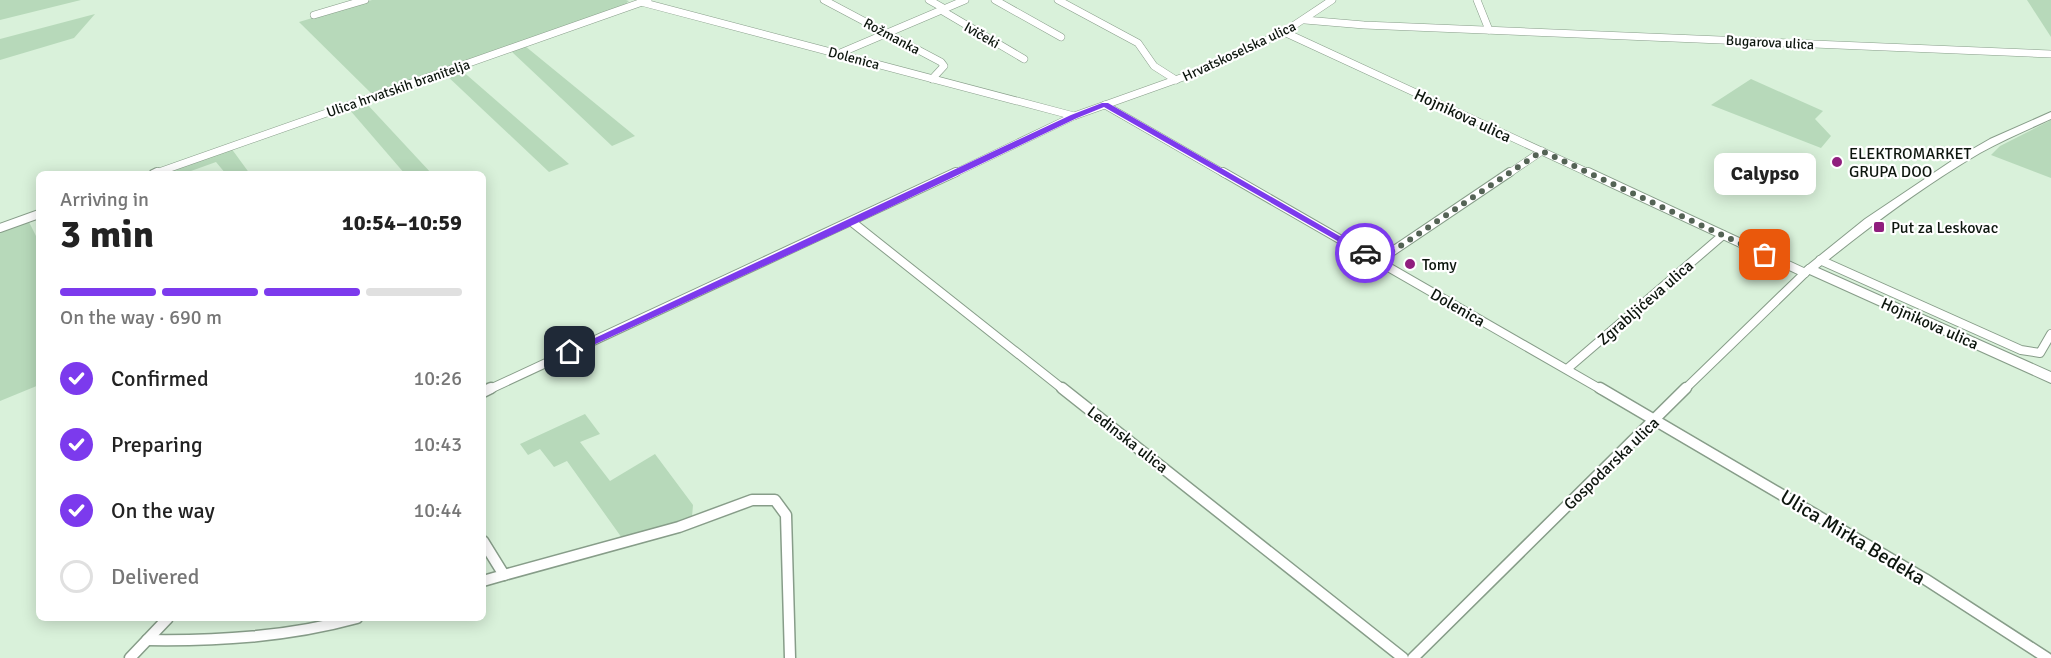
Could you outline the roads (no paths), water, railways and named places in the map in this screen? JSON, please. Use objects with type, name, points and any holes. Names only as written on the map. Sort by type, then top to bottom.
[{"type":"main road","points":[[1812,267],[1882,211],[1915,189],[1978,150],[2051,115]]},
{"type":"main road","name":"Hojnikova ulica","points":[[1812,267],[2051,378]]},
{"type":"street","points":[[314,15],[365,0]]},
{"type":"street","name":"Rožmanka","points":[[824,0],[941,62],[944,66],[932,78]]},
{"type":"street","name":"Ivičeki","points":[[929,0],[1024,59]]},
{"type":"street","name":"Ivičeki","points":[[838,54],[965,0]]},
{"type":"street","points":[[995,0],[1061,37]]},
{"type":"street","name":"Hrvatskoselska ulica","points":[[1058,0],[1138,43],[1154,66],[1176,80]]},
{"type":"street","name":"Hrvatskoselska ulica","points":[[486,391],[852,222],[1074,116],[1176,80],[1284,32],[1332,0]]},
{"type":"street","points":[[1477,0],[1489,30]]},
{"type":"street","name":"Dolenica","points":[[641,1],[1074,116]]},
{"type":"street","name":"Ulica hrvatskih branitelja","points":[[161,171],[641,1]]},
{"type":"street","name":"Bugarova ulica","points":[[1305,20],[1364,25],[2051,54]]},
{"type":"street","name":"Hojnikova ulica","points":[[1284,32],[1723,235],[1812,267]]},
{"type":"street","name":"Dolenica","points":[[1105,105],[1656,420]]},
{"type":"street","points":[[1378,261],[1542,151]]},
{"type":"street","points":[[0,228],[36,215]]},
{"type":"street","name":"Ledinska ulica","points":[[852,222],[1403,658]]},
{"type":"street","name":"Zgrabljićeva ulica","points":[[1567,369],[1723,235]]},
{"type":"street","points":[[1812,267],[1923,308],[2033,354],[2040,353],[2051,334]]},
{"type":"street","name":"Gospodarska ulica","points":[[1413,658],[1571,500],[1812,267]]},
{"type":"street","name":"Ulica Mirka Bedeka","points":[[1656,420],[1925,579],[2047,658]]},
{"type":"street","points":[[486,580],[679,527],[752,500],[767,499],[778,502],[786,516],[790,658]]},
{"type":"street","points":[[486,546],[504,575]]},
{"type":"street","points":[[130,658],[165,621]]},
{"type":"street","points":[[147,640],[178,641],[301,632],[345,621]]},
{"type":"place","name":"ELEKTROMARKET GRUPA DOO","points":[[1837,162]]},
{"type":"place","name":"Put za Leskovac","points":[[1879,227]]},
{"type":"place","name":"Calypso","points":[[1765,255]]},
{"type":"place","name":"Tomy","points":[[1410,264]]}]
